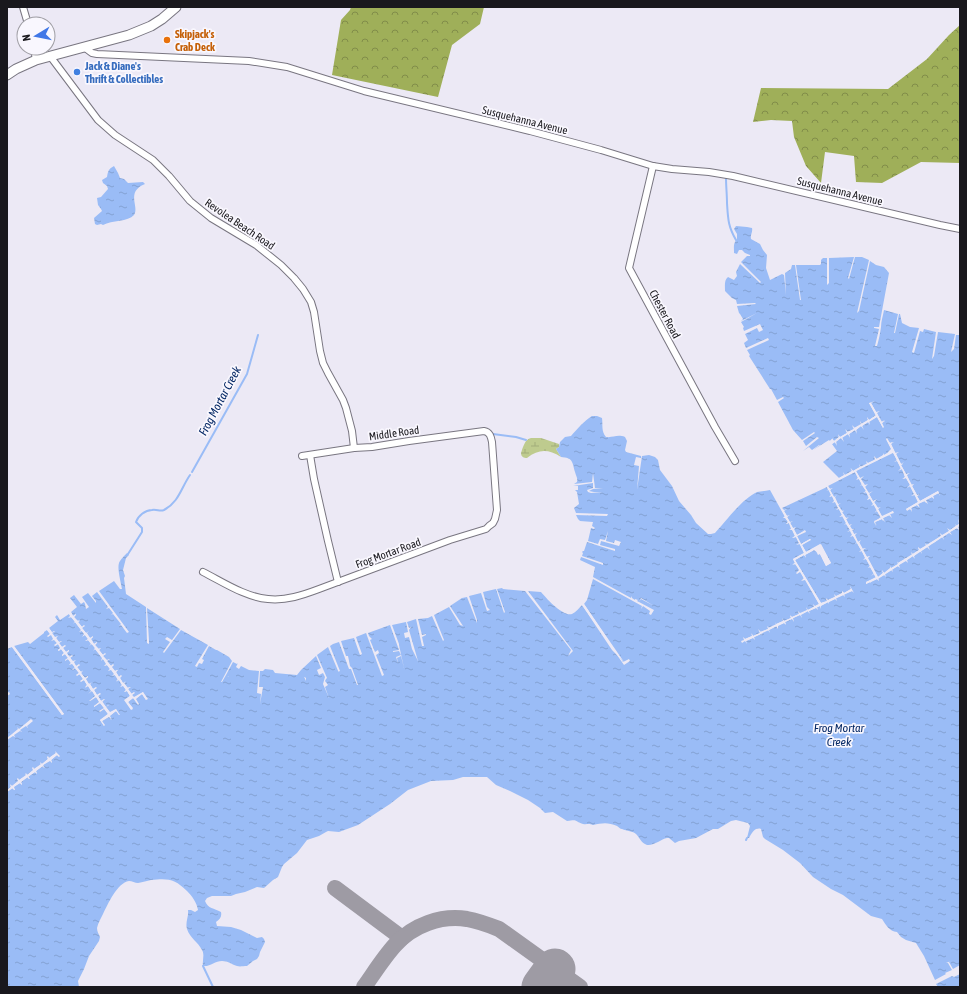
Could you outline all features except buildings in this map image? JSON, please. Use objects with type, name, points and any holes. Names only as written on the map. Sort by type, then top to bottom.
[{"type":"street","points":[[56,54],[129,35],[162,20],[176,7]]},
{"type":"street","name":"Susquehanna Avenue","points":[[84,47],[92,53],[97,54],[250,61],[287,67],[364,91],[530,131],[653,166],[733,176],[936,224],[960,228]]},
{"type":"street","points":[[35,56],[36,60]]},
{"type":"street","points":[[7,75],[36,60],[50,56]]},
{"type":"street","name":"Revolea Beach Road","points":[[50,56],[98,120],[115,135],[153,160],[190,201],[205,214],[256,245],[281,265],[303,289],[311,302],[314,312],[323,363],[346,408],[354,448]]},
{"type":"street","name":"Chester Road","points":[[653,166],[629,268],[735,461]]},
{"type":"street","name":"Middle Road","points":[[302,456],[484,431],[488,433]]},
{"type":"street","name":"Frog Mortar Road","points":[[203,572],[229,586],[247,593],[269,599],[283,599],[338,582],[450,540],[486,529],[493,523],[497,506],[492,442],[488,433]]},
{"type":"street","points":[[310,455],[314,479],[338,582]]},
{"type":"green space","points":[[351,7],[484,7],[480,24],[452,45],[438,97],[332,75],[341,20]]},
{"type":"green space","points":[[960,25],[960,163],[921,162],[882,183],[856,182],[854,156],[825,152],[821,183],[806,166],[794,137],[792,121],[771,120],[753,122],[761,88],[888,89],[927,59]]},
{"type":"green space","points":[[531,438],[541,438],[559,444],[559,447],[556,449],[561,457],[548,451],[544,451],[531,455],[527,458],[523,457],[521,453],[523,446],[527,440]]},
{"type":"water","points":[[114,166],[120,178],[124,179],[128,183],[143,182],[145,184],[139,187],[134,195],[134,215],[128,219],[97,225],[95,224],[94,218],[102,211],[98,205],[97,198],[101,197],[108,189],[102,180],[107,177],[109,169]]},
{"type":"water","points":[[736,226],[752,228],[751,239],[760,244],[767,255],[766,268],[770,280],[782,274],[784,275],[786,295],[785,273],[791,269],[792,265],[795,265],[800,300],[796,265],[820,265],[823,258],[827,258],[827,285],[829,283],[829,258],[854,257],[849,279],[855,257],[862,257],[869,260],[857,313],[859,311],[870,261],[876,265],[884,267],[889,273],[879,327],[874,327],[879,329],[875,346],[877,346],[884,310],[898,314],[894,333],[899,314],[902,323],[910,327],[919,328],[912,352],[914,353],[920,331],[923,332],[924,329],[936,332],[932,359],[934,356],[938,332],[955,334],[951,352],[954,349],[956,335],[960,335],[960,523],[942,536],[940,534],[941,536],[920,549],[918,547],[919,550],[898,563],[897,562],[898,564],[884,573],[882,570],[883,573],[878,577],[867,558],[870,556],[867,557],[863,550],[866,548],[863,549],[859,542],[860,541],[858,542],[846,519],[848,518],[846,518],[842,512],[844,511],[842,511],[838,505],[839,504],[830,490],[832,488],[830,489],[828,486],[855,472],[858,478],[857,479],[859,479],[866,491],[864,493],[866,492],[869,498],[867,500],[870,498],[881,518],[874,521],[877,526],[875,522],[882,519],[883,521],[883,518],[890,515],[891,517],[890,514],[893,513],[893,511],[882,517],[878,509],[880,507],[878,508],[874,502],[876,500],[873,501],[856,471],[893,452],[901,469],[900,470],[902,469],[905,477],[903,479],[906,478],[910,485],[907,488],[910,486],[918,502],[906,509],[907,510],[912,510],[911,508],[917,505],[919,507],[918,504],[925,501],[926,503],[926,500],[932,497],[934,499],[933,496],[939,493],[938,491],[920,501],[917,496],[919,495],[917,495],[912,486],[914,484],[912,485],[901,465],[903,464],[901,464],[891,444],[892,442],[890,443],[886,439],[892,450],[853,471],[851,468],[852,471],[839,478],[823,462],[837,451],[832,444],[835,442],[836,444],[836,442],[841,438],[843,440],[842,438],[848,434],[850,437],[849,434],[855,430],[857,432],[856,430],[861,426],[863,428],[862,426],[868,422],[870,423],[869,422],[877,417],[883,428],[882,423],[885,421],[882,422],[871,403],[869,403],[876,415],[869,420],[867,417],[868,420],[854,428],[852,426],[854,429],[847,432],[846,430],[847,433],[840,437],[838,435],[839,437],[834,441],[832,438],[830,441],[829,440],[813,450],[820,445],[812,450],[809,447],[803,451],[819,438],[817,437],[806,446],[803,441],[815,433],[814,432],[802,440],[793,430],[778,402],[784,398],[783,397],[777,400],[749,356],[750,355],[747,350],[769,340],[768,338],[746,348],[744,343],[748,340],[745,334],[757,328],[759,332],[763,330],[760,324],[744,331],[744,327],[741,322],[757,313],[741,321],[743,319],[737,306],[756,304],[737,304],[736,300],[725,291],[726,280],[728,277],[734,280],[737,276],[736,272],[740,264],[760,283],[761,282],[741,262],[750,255],[742,250],[739,250],[737,254],[734,253],[734,244],[737,239],[737,234],[734,229]]},
{"type":"water","name":"Frog Mortar Creek","points":[[592,416],[597,416],[602,418],[604,435],[606,437],[625,437],[627,441],[626,452],[641,456],[641,458],[636,457],[634,465],[639,466],[637,490],[642,456],[649,455],[655,457],[658,460],[660,470],[672,486],[679,501],[696,523],[708,534],[715,533],[751,495],[757,492],[770,490],[788,522],[786,524],[789,523],[792,529],[795,536],[792,538],[796,537],[804,553],[793,559],[795,563],[793,564],[795,564],[800,571],[819,604],[800,614],[798,612],[799,614],[792,617],[790,616],[791,618],[784,621],[783,620],[768,629],[760,632],[759,630],[760,633],[753,636],[752,634],[752,636],[745,639],[743,637],[746,641],[784,623],[786,624],[785,622],[808,611],[809,613],[809,611],[852,591],[853,592],[850,586],[851,589],[844,593],[842,591],[843,593],[828,600],[826,599],[827,601],[821,603],[795,560],[804,555],[806,557],[805,555],[814,550],[820,554],[826,566],[831,563],[820,544],[806,552],[802,545],[811,539],[801,544],[797,536],[806,531],[797,535],[793,529],[795,528],[793,528],[787,517],[789,515],[787,516],[782,508],[827,487],[831,495],[830,497],[832,496],[842,515],[840,517],[842,516],[853,535],[851,536],[853,536],[870,566],[868,568],[870,567],[876,578],[866,582],[866,584],[877,579],[879,581],[878,579],[898,566],[899,567],[899,565],[906,560],[907,562],[907,560],[913,556],[914,558],[914,556],[957,528],[959,530],[958,527],[960,525],[960,965],[953,969],[949,962],[951,961],[946,963],[948,963],[952,970],[935,980],[916,943],[901,937],[897,932],[888,927],[882,919],[871,916],[843,895],[813,877],[800,863],[765,839],[761,829],[755,830],[749,838],[747,838],[750,826],[748,823],[736,820],[731,821],[718,829],[713,829],[696,838],[675,843],[667,838],[647,845],[642,842],[635,833],[611,824],[584,824],[575,820],[567,821],[553,812],[545,813],[528,800],[496,785],[487,777],[463,777],[453,780],[431,781],[408,790],[358,825],[339,832],[328,831],[307,840],[297,853],[284,864],[278,877],[264,888],[257,887],[231,896],[212,896],[207,898],[205,901],[208,906],[221,912],[220,918],[216,922],[217,926],[231,927],[257,938],[262,937],[264,939],[265,942],[259,956],[247,966],[238,966],[222,961],[208,966],[203,966],[203,952],[187,929],[188,910],[195,912],[198,910],[191,895],[179,884],[167,879],[138,883],[129,881],[117,890],[110,900],[100,921],[97,928],[100,937],[99,941],[89,956],[78,981],[79,987],[7,987],[7,792],[13,788],[15,790],[13,787],[20,783],[22,785],[21,782],[35,772],[36,773],[36,771],[43,766],[45,768],[43,765],[50,760],[52,762],[51,760],[57,755],[59,757],[55,751],[56,753],[49,758],[47,757],[48,759],[42,764],[40,763],[41,764],[34,769],[33,767],[34,770],[27,775],[26,773],[26,775],[19,780],[17,778],[19,781],[12,786],[10,785],[11,787],[7,790],[7,740],[13,736],[15,737],[14,735],[20,731],[22,732],[20,730],[26,726],[28,728],[27,726],[33,721],[31,719],[19,729],[17,727],[18,729],[7,738],[7,696],[10,694],[9,692],[7,693],[7,649],[12,647],[62,715],[64,714],[14,646],[28,642],[30,644],[47,630],[50,634],[48,636],[51,634],[57,643],[55,646],[58,644],[61,648],[58,650],[59,651],[61,649],[64,653],[62,656],[65,654],[68,658],[65,660],[68,659],[71,663],[69,665],[72,663],[79,673],[76,675],[79,674],[83,679],[81,681],[84,680],[87,685],[85,687],[88,686],[96,696],[90,701],[96,697],[100,702],[94,707],[100,703],[108,714],[100,720],[104,726],[102,721],[116,711],[119,715],[116,709],[110,713],[106,707],[102,701],[104,699],[101,701],[98,696],[100,693],[97,695],[94,690],[96,687],[93,689],[90,684],[92,683],[89,684],[85,679],[88,676],[85,678],[81,673],[83,671],[81,672],[77,667],[80,665],[76,666],[66,653],[69,650],[66,652],[63,648],[65,645],[62,647],[59,643],[62,641],[59,642],[56,638],[58,636],[55,638],[52,633],[49,628],[58,621],[55,617],[57,615],[60,620],[69,614],[71,616],[69,618],[71,617],[88,639],[86,641],[88,640],[95,648],[94,650],[95,649],[107,664],[104,666],[107,665],[110,669],[108,671],[111,669],[118,680],[116,682],[119,680],[122,685],[121,687],[123,685],[126,690],[124,692],[127,691],[130,696],[125,700],[131,709],[133,708],[128,702],[133,698],[135,699],[142,694],[146,700],[143,692],[134,698],[132,695],[134,692],[132,694],[128,689],[130,687],[128,688],[124,683],[126,681],[123,683],[120,678],[121,675],[119,677],[116,672],[118,670],[115,671],[111,667],[113,664],[111,666],[103,656],[105,653],[103,655],[99,650],[101,648],[99,649],[95,645],[97,642],[94,644],[91,639],[93,637],[90,638],[82,628],[84,625],[82,627],[78,622],[80,621],[74,617],[76,614],[73,616],[71,612],[77,607],[70,598],[74,595],[81,604],[84,602],[86,609],[89,607],[82,597],[88,593],[96,603],[92,596],[97,592],[108,607],[106,609],[109,608],[113,613],[111,615],[113,614],[121,624],[119,626],[121,625],[127,633],[129,632],[99,591],[114,581],[120,589],[122,589],[119,563],[127,553],[129,555],[126,558],[123,570],[125,576],[126,594],[146,607],[147,643],[149,644],[147,608],[180,629],[172,640],[167,637],[165,639],[170,642],[163,652],[164,653],[181,630],[208,645],[195,666],[197,667],[199,663],[202,664],[204,660],[202,659],[209,646],[229,657],[232,661],[221,682],[233,662],[238,663],[236,667],[239,669],[241,666],[249,670],[259,671],[257,693],[261,694],[260,704],[263,687],[259,687],[260,671],[265,669],[273,670],[275,673],[297,675],[316,656],[321,668],[317,670],[319,675],[323,673],[325,677],[323,684],[329,698],[325,687],[328,685],[325,681],[327,678],[317,655],[328,647],[338,672],[340,671],[330,646],[339,642],[349,669],[351,669],[358,685],[341,641],[354,638],[360,655],[362,654],[356,637],[366,633],[382,676],[384,675],[376,655],[379,653],[378,650],[375,652],[370,640],[372,639],[368,633],[390,625],[399,650],[393,652],[399,651],[401,655],[396,657],[398,663],[397,658],[401,656],[404,668],[399,644],[392,625],[406,622],[408,632],[404,633],[405,638],[409,637],[412,649],[418,661],[409,630],[411,627],[409,628],[407,622],[416,619],[422,646],[424,646],[422,637],[426,634],[422,635],[418,619],[432,616],[443,641],[444,640],[434,615],[449,607],[460,625],[463,626],[450,606],[462,598],[467,597],[477,623],[469,596],[481,593],[487,611],[490,610],[487,607],[483,592],[496,589],[504,613],[505,612],[497,589],[502,588],[525,591],[571,650],[568,656],[573,651],[528,591],[541,592],[564,613],[572,614],[582,605],[612,650],[624,662],[584,604],[587,600],[593,579],[642,606],[641,609],[643,606],[650,611],[649,614],[651,615],[654,610],[637,601],[638,600],[635,600],[632,596],[631,598],[593,577],[595,567],[580,560],[581,557],[603,565],[603,563],[582,556],[582,552],[584,551],[587,542],[615,551],[615,549],[600,545],[601,541],[619,546],[621,542],[615,540],[614,543],[606,541],[608,531],[605,540],[600,539],[598,544],[588,541],[591,528],[595,528],[592,526],[593,522],[580,521],[576,515],[607,516],[608,514],[576,513],[574,508],[579,504],[577,492],[575,490],[578,490],[578,486],[573,486],[593,483],[593,488],[587,490],[591,493],[603,492],[589,491],[603,488],[595,488],[593,473],[592,482],[574,484],[577,482],[577,479],[570,459],[561,457],[556,449],[565,437],[571,436]]},
{"type":"water","points":[[960,974],[960,987],[938,987],[936,984],[952,976],[954,977]]},
{"type":"pier","points":[[875,401],[871,403],[876,412],[880,411],[877,413],[881,422],[885,420],[882,423],[883,428],[877,417],[869,421],[870,425],[868,422],[862,426],[864,430],[861,426],[856,430],[857,434],[855,430],[849,434],[850,438],[848,434],[842,437],[844,442],[841,438],[836,441],[837,446],[835,442],[832,444],[830,441],[832,439],[834,441],[839,437],[838,434],[840,437],[847,433],[845,429],[848,432],[854,429],[852,425],[855,428],[861,425],[860,421],[862,424],[868,420],[867,417],[869,420],[876,416],[869,403]]},
{"type":"pier","points":[[887,438],[890,443],[894,442],[891,444],[895,453],[899,452],[896,454],[901,464],[904,462],[901,465],[906,474],[910,473],[907,475],[911,485],[914,484],[912,486],[917,495],[920,494],[917,496],[920,501],[938,491],[940,496],[938,493],[933,496],[934,499],[932,497],[926,500],[928,504],[924,501],[918,504],[920,508],[917,505],[911,508],[912,512],[910,509],[907,511],[906,509],[918,502],[915,495],[911,496],[914,494],[910,486],[907,488],[910,485],[906,478],[902,479],[905,477],[902,469],[898,471],[901,468],[897,461],[894,462],[897,460],[893,453],[856,471],[860,478],[864,476],[861,479],[865,485],[868,484],[865,487],[869,493],[873,491],[869,494],[873,501],[877,499],[874,502],[878,508],[881,507],[878,509],[882,516],[893,511],[894,513],[890,514],[892,518],[889,515],[883,518],[885,522],[882,519],[875,522],[876,526],[874,522],[881,517],[877,511],[874,513],[877,510],[874,505],[871,506],[873,504],[870,499],[867,500],[869,497],[866,492],[863,493],[866,491],[862,485],[860,486],[862,484],[859,479],[856,480],[858,478],[855,472],[840,479],[839,478],[844,475],[843,472],[845,475],[852,471],[850,468],[853,471],[860,467],[859,464],[861,467],[867,464],[866,461],[868,463],[875,460],[874,456],[877,459],[883,455],[883,453],[884,455],[888,453],[891,449],[886,439]]},
{"type":"pier","points":[[828,486],[830,489],[833,488],[830,490],[834,497],[837,495],[835,497],[838,504],[841,503],[838,505],[842,511],[844,510],[842,512],[846,518],[849,517],[846,519],[849,525],[852,524],[850,526],[852,529],[855,529],[852,530],[854,534],[857,533],[855,535],[858,542],[861,540],[859,543],[862,549],[865,548],[863,550],[867,557],[870,556],[868,558],[878,577],[883,573],[882,570],[884,573],[890,568],[890,566],[891,568],[898,564],[897,561],[898,563],[905,559],[904,557],[906,559],[912,555],[911,552],[913,554],[919,550],[918,547],[920,549],[926,546],[925,543],[927,545],[941,536],[940,533],[942,535],[949,531],[947,528],[950,530],[956,526],[955,524],[957,526],[959,524],[958,519],[960,523],[958,527],[959,530],[957,528],[950,532],[952,535],[949,533],[943,537],[944,540],[942,537],[928,546],[930,550],[927,547],[921,551],[922,554],[920,551],[914,556],[915,559],[913,556],[907,560],[908,563],[906,561],[899,565],[900,568],[898,566],[892,569],[893,572],[891,570],[885,574],[886,577],[884,575],[878,578],[879,581],[877,579],[866,584],[866,582],[876,577],[874,574],[871,576],[874,573],[870,567],[868,568],[870,566],[866,559],[863,560],[865,558],[862,551],[859,552],[861,550],[857,543],[855,544],[857,542],[853,536],[850,537],[852,535],[850,531],[847,532],[850,530],[846,524],[844,525],[846,523],[843,516],[839,517],[842,515],[839,509],[836,510],[838,508],[835,502],[832,503],[834,501],[832,496],[829,497],[831,495],[829,490],[826,491],[828,490]]},
{"type":"pier","points":[[782,508],[784,510],[787,509],[784,511],[787,516],[790,515],[787,517],[790,522],[793,521],[790,523],[793,528],[796,527],[794,529],[797,535],[805,530],[806,532],[797,536],[801,544],[810,539],[811,540],[802,545],[806,552],[821,544],[831,563],[826,566],[820,554],[818,555],[814,550],[805,555],[806,558],[804,555],[795,560],[821,603],[827,601],[826,598],[828,600],[835,597],[834,594],[836,596],[842,593],[842,591],[844,593],[851,589],[850,586],[854,593],[852,591],[844,594],[845,597],[843,595],[836,598],[837,601],[835,599],[829,602],[829,604],[828,602],[821,606],[821,609],[820,606],[817,607],[818,610],[816,608],[809,611],[810,614],[808,611],[801,615],[802,618],[800,615],[793,618],[794,622],[792,619],[785,622],[786,625],[784,623],[778,626],[778,629],[776,626],[769,630],[770,633],[768,630],[761,633],[762,636],[761,634],[754,637],[755,640],[753,638],[746,641],[747,644],[745,641],[742,643],[741,641],[744,640],[743,637],[745,639],[752,636],[751,633],[753,636],[760,633],[758,629],[761,632],[768,629],[767,626],[769,628],[776,625],[775,622],[776,624],[783,621],[782,618],[784,621],[791,618],[790,615],[792,617],[799,614],[798,611],[800,613],[807,610],[806,607],[808,610],[814,607],[813,604],[815,606],[819,604],[805,580],[801,581],[804,578],[800,572],[797,574],[796,573],[799,570],[796,564],[792,565],[795,563],[793,559],[804,553],[800,544],[796,545],[799,543],[796,537],[792,538],[795,536],[792,530],[789,530],[791,529],[789,523],[786,524],[788,522],[785,518],[783,518],[785,516],[781,509]]},
{"type":"pier","points":[[584,604],[623,662],[629,659],[630,661],[624,665],[582,605]]},
{"type":"pier","points":[[71,612],[73,616],[76,614],[74,617],[77,621],[80,620],[78,622],[82,627],[84,625],[85,626],[82,628],[86,633],[89,631],[87,633],[90,638],[93,636],[91,639],[94,644],[97,642],[95,645],[98,649],[101,648],[99,650],[103,655],[105,653],[106,654],[103,656],[107,660],[110,659],[107,661],[111,666],[113,664],[114,665],[112,667],[115,671],[118,670],[116,672],[119,677],[121,675],[122,676],[120,678],[123,683],[126,682],[124,683],[127,688],[131,687],[128,689],[131,694],[134,692],[135,693],[132,695],[134,697],[143,692],[148,699],[146,700],[142,694],[136,699],[139,704],[138,705],[133,698],[128,702],[133,709],[131,710],[124,700],[130,696],[127,691],[124,692],[126,690],[123,686],[120,687],[122,685],[119,680],[116,681],[118,679],[115,675],[112,676],[114,674],[111,670],[108,671],[110,669],[107,665],[104,666],[106,664],[103,659],[101,661],[102,658],[95,649],[93,651],[95,648],[92,644],[89,646],[91,644],[88,640],[85,641],[88,639],[85,635],[82,637],[84,634],[82,631],[79,632],[81,630],[75,622],[73,624],[75,621],[71,617],[68,618]]},
{"type":"pier","points":[[49,628],[52,632],[55,631],[52,633],[55,637],[58,636],[56,638],[59,642],[62,641],[59,643],[62,647],[65,645],[66,646],[63,648],[66,652],[69,650],[67,653],[69,657],[72,655],[73,656],[70,658],[73,661],[76,660],[74,662],[76,666],[79,664],[80,665],[77,667],[81,672],[83,670],[81,673],[85,678],[88,676],[86,679],[89,684],[92,682],[90,684],[93,689],[96,687],[97,688],[94,690],[97,695],[100,693],[101,694],[98,696],[101,701],[105,699],[102,702],[110,712],[116,709],[120,715],[116,711],[110,716],[112,720],[109,717],[102,721],[105,725],[104,726],[100,720],[108,714],[104,709],[100,712],[99,711],[104,708],[100,703],[94,707],[99,702],[96,697],[89,701],[95,696],[92,691],[88,694],[91,691],[88,686],[85,688],[87,685],[84,680],[81,682],[80,681],[83,679],[80,674],[77,676],[76,675],[79,673],[75,668],[72,670],[75,667],[72,664],[69,665],[71,663],[68,659],[65,661],[68,658],[65,654],[62,656],[64,653],[61,649],[58,651],[60,648],[58,644],[55,646],[54,645],[57,643],[54,640],[51,641],[53,639],[51,635],[48,637],[47,636],[50,634],[47,630]]},
{"type":"pier","points":[[14,646],[64,714],[62,715],[12,647]]},
{"type":"pier","points":[[55,751],[60,756],[59,757],[57,755],[51,760],[52,763],[50,761],[43,765],[44,768],[42,766],[36,771],[37,774],[35,772],[28,776],[30,779],[27,777],[21,782],[22,785],[20,783],[14,787],[15,790],[12,788],[7,792],[7,790],[11,787],[10,784],[12,786],[18,781],[18,778],[19,780],[26,776],[25,773],[27,775],[33,770],[33,767],[34,769],[41,765],[40,762],[42,764],[48,759],[48,756],[49,758],[56,753]]},
{"type":"waterway","name":"Frog Mortar Creek","points":[[726,178],[728,218],[731,231],[736,240]]},
{"type":"waterway","name":"Frog Mortar Creek","points":[[192,472],[247,374],[258,335]]},
{"type":"waterway","points":[[493,434],[526,440]]},
{"type":"waterway","name":"Frog Mortar Creek","points":[[128,554],[142,532],[142,528],[136,522],[138,518],[149,510],[163,511],[169,507],[176,499],[190,475]]},
{"type":"waterway","name":"Frog Mortar Creek","points":[[203,966],[213,987]]},
{"type":"taxiway","points":[[335,888],[402,938]]},
{"type":"taxiway","points":[[364,987],[395,945],[410,932],[438,920],[457,918],[475,921],[499,929],[580,987]]},
{"type":"runway","points":[[542,987],[555,969]]},
{"type":"place","name":"Skipjack's Crab Deck","points":[[167,40]]},
{"type":"place","name":"Jack & Diane's Thrift & Collectibles","points":[[77,72]]}]
